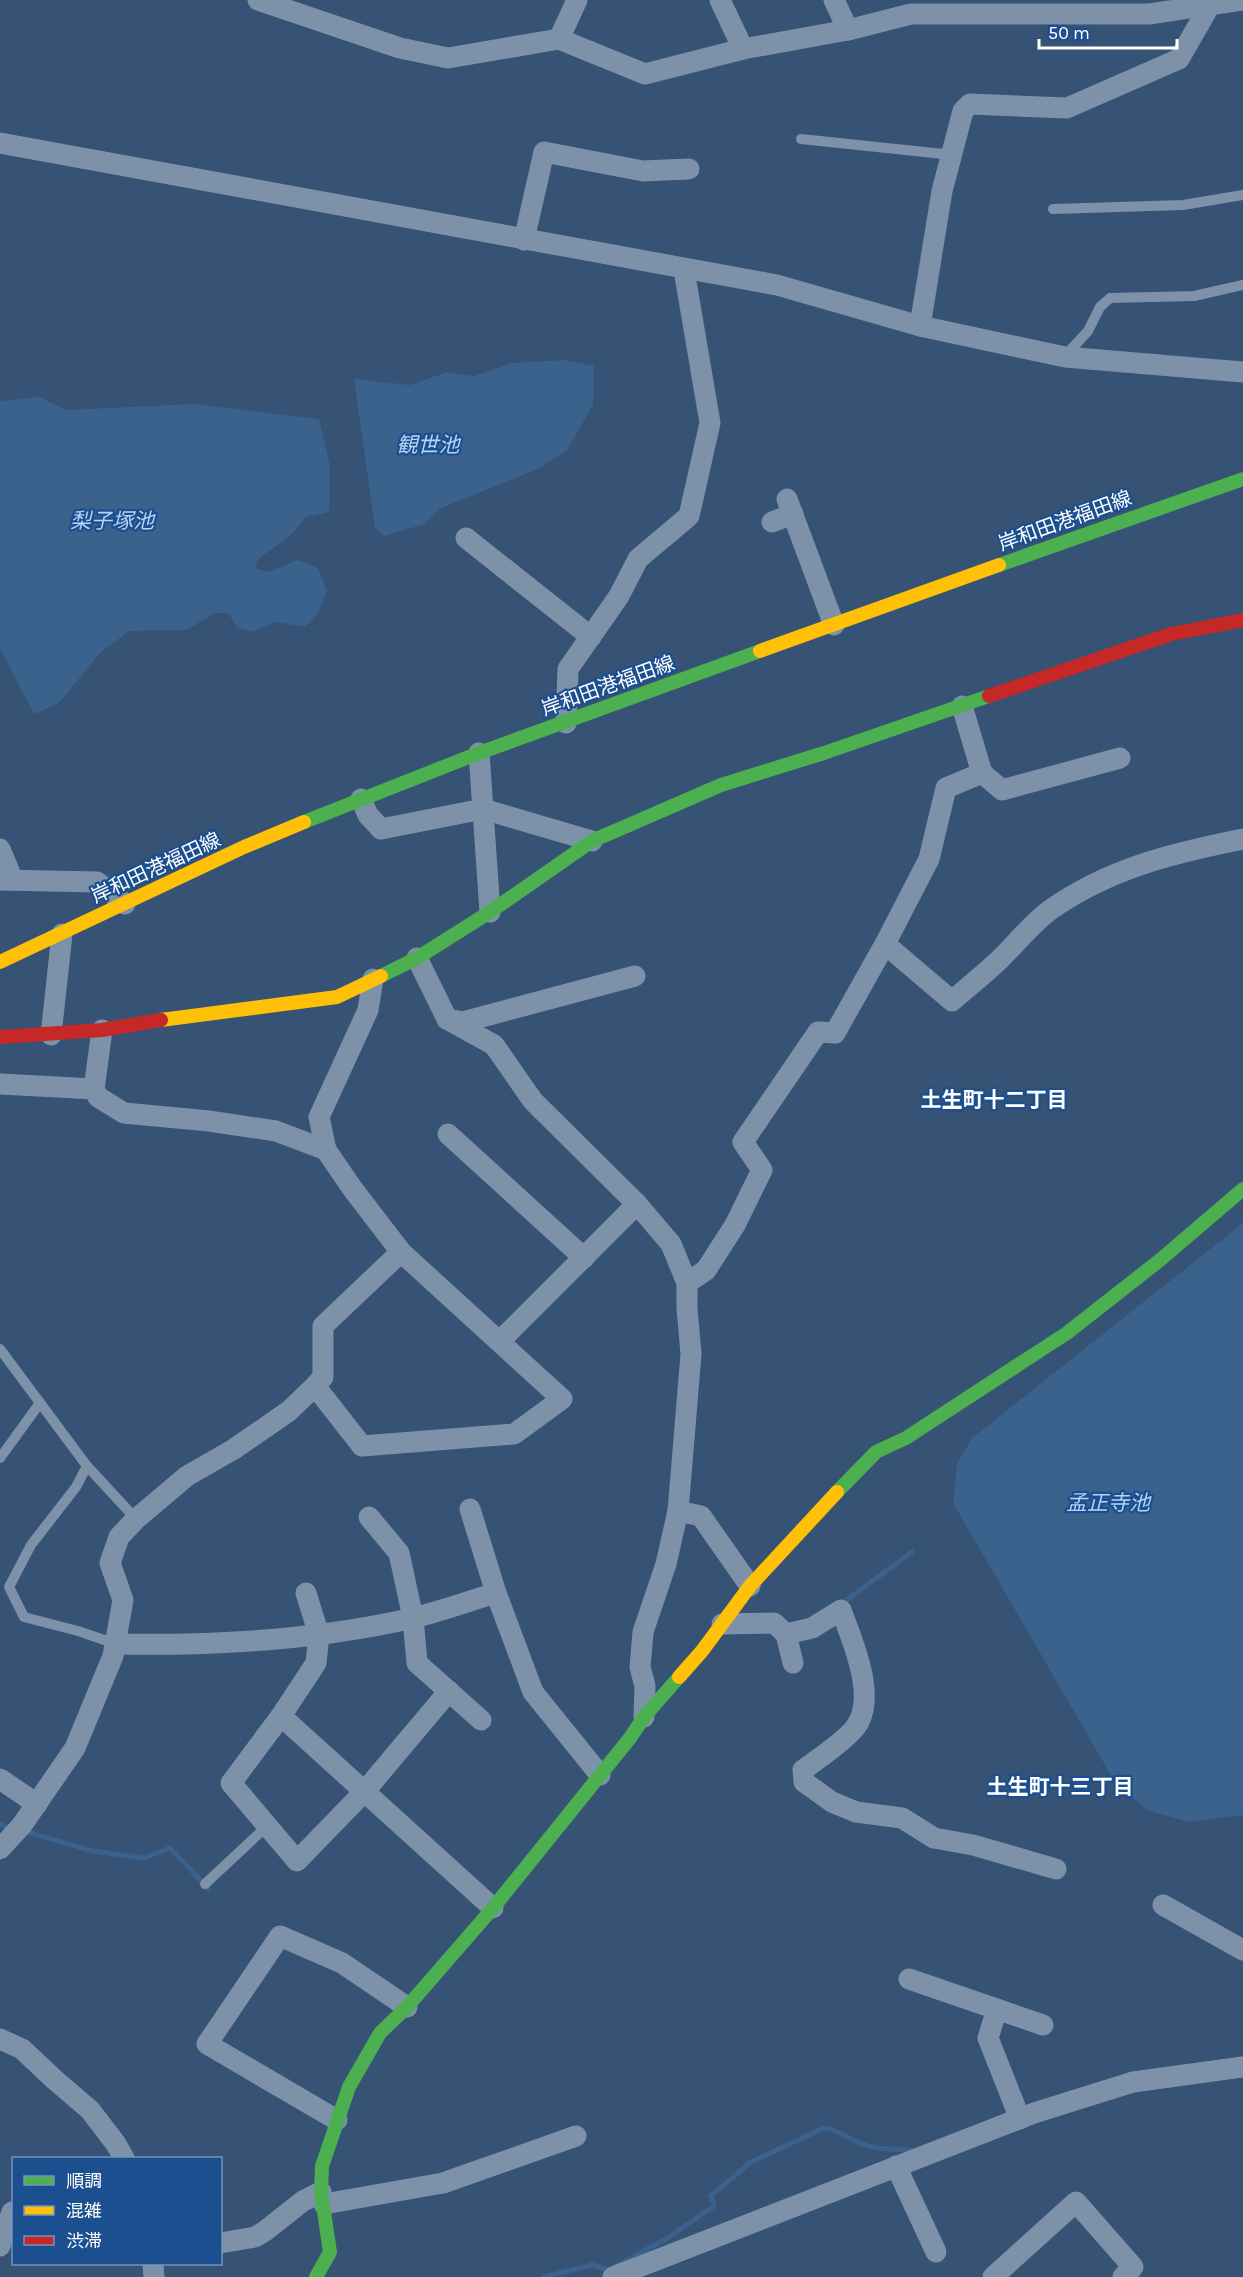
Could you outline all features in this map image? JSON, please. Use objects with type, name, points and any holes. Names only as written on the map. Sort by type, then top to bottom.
[{"type":"street","points":[[258,0],[400,48],[448,58],[559,39],[645,74],[743,49],[848,30],[942,7],[1146,7],[1210,5],[1243,0]]},
{"type":"street","points":[[559,39],[577,0]]},
{"type":"street","points":[[720,0],[743,49]]},
{"type":"street","points":[[834,0],[848,30]]},
{"type":"street","points":[[920,326],[942,191],[963,111],[970,104],[1068,108],[1179,59],[1210,5]]},
{"type":"street","points":[[0,143],[684,270],[777,285],[920,326],[1065,357],[1243,372]]},
{"type":"street","points":[[524,240],[544,152],[643,171],[689,169]]},
{"type":"street","points":[[566,723],[568,669],[619,596],[638,559],[689,516],[710,423],[684,270]]},
{"type":"street","name":"岸和田港福田線","points":[[0,963],[244,847],[479,753],[1243,479]]},
{"type":"street","points":[[772,522],[790,507],[834,625]]},
{"type":"street","points":[[466,538],[591,637]]},
{"type":"street","points":[[0,1037],[102,1030],[178,1017],[337,997],[417,958],[490,912],[592,841],[722,785],[962,706],[1171,633],[1243,620]]},
{"type":"street","points":[[962,706],[982,773],[1002,790],[1120,758]]},
{"type":"street","points":[[479,753],[490,912]]},
{"type":"street","points":[[687,1283],[706,1270],[735,1225],[762,1170],[743,1142],[818,1032],[835,1034],[929,860],[945,788],[982,773]]},
{"type":"street","points":[[361,799],[368,815],[381,830],[483,809],[592,841]]},
{"type":"street","points":[[885,944],[952,1001],[998,962],[1048,912],[1076,894],[1111,875],[1179,851],[1243,839]]},
{"type":"street","points":[[0,849],[6,880],[97,882],[125,904]]},
{"type":"street","points":[[51,1035],[62,934]]},
{"type":"street","points":[[417,958],[447,1019],[494,1045],[533,1101],[638,1204],[671,1244],[687,1283],[691,1354],[678,1511],[666,1564],[643,1632],[640,1667],[645,1686],[644,1717]]},
{"type":"street","points":[[447,1019],[463,1022],[635,976]]},
{"type":"street","points":[[315,1386],[362,1446],[514,1434],[562,1399],[401,1252],[326,1150],[319,1117],[368,1010],[373,979]]},
{"type":"street","points":[[102,1030],[94,1089],[98,1097],[124,1113],[209,1121],[276,1131],[326,1150]]},
{"type":"street","points":[[0,1084],[94,1089]]},
{"type":"street","points":[[448,1134],[584,1258]]},
{"type":"street","points":[[316,2277],[330,2252],[322,2198],[321,2166],[349,2087],[380,2033],[407,2007],[493,1908],[644,1717],[702,1651],[750,1586],[799,1531],[876,1452],[906,1438],[1067,1334],[1243,1190]]},
{"type":"street","points":[[500,1341],[638,1204]]},
{"type":"street","points":[[0,1850],[22,1825],[75,1748],[113,1656],[123,1600],[110,1563],[119,1537],[136,1519],[187,1476],[234,1449],[290,1411],[315,1386],[323,1377],[323,1326],[401,1252]]},
{"type":"street","points":[[470,1509],[496,1593],[533,1692],[600,1775]]},
{"type":"street","points":[[678,1511],[701,1516],[750,1586]]},
{"type":"street","points":[[369,1517],[399,1553],[413,1618],[417,1663],[481,1720]]},
{"type":"street","points":[[306,1593],[319,1635],[316,1663],[281,1716],[231,1783],[297,1861],[364,1792],[449,1691]]},
{"type":"street","points":[[116,1644],[163,1645],[319,1635],[413,1618],[496,1593]]},
{"type":"street","points":[[786,1634],[813,1628],[841,1610],[862,1665],[863,1709],[855,1728],[803,1770],[804,1782],[832,1803],[856,1812],[902,1818],[934,1838],[973,1845],[1056,1869]]},
{"type":"street","points":[[722,1624],[774,1623],[786,1634],[793,1663]]},
{"type":"street","points":[[281,1716],[493,1908]]},
{"type":"street","points":[[0,1779],[37,1804]]},
{"type":"street","points":[[1163,1905],[1243,1950]]},
{"type":"street","points":[[337,2120],[207,2044],[280,1936],[342,1963],[407,2007]]},
{"type":"street","points":[[909,1979],[1043,2025]]},
{"type":"street","points":[[997,2009],[988,2038],[1020,2119]]},
{"type":"street","points":[[0,2039],[22,2049],[90,2110],[123,2157]]},
{"type":"street","points":[[614,2277],[1020,2119],[1133,2082],[1243,2067]]},
{"type":"street","points":[[222,2242],[255,2237],[265,2232],[303,2201],[443,2183],[576,2136]]},
{"type":"street","points":[[896,2166],[936,2252]]},
{"type":"street","points":[[993,2277],[1076,2202],[1133,2266],[1123,2277]]},
{"type":"street","points":[[0,2246],[8,2211]]},
{"type":"lane","points":[[801,139],[952,155]]},
{"type":"lane","points":[[1053,209],[1183,205],[1243,195]]},
{"type":"lane","points":[[1065,357],[1088,331],[1100,307],[1110,298],[1194,296],[1243,285]]},
{"type":"lane","points":[[0,1349],[87,1466],[136,1519]]},
{"type":"lane","points":[[0,1458],[40,1403]]},
{"type":"lane","points":[[87,1466],[76,1487],[31,1545],[9,1587],[24,1617],[116,1644]]},
{"type":"lane","points":[[205,1884],[267,1826]]},
{"type":"water","name":"観世池","points":[[564,360],[594,366],[593,405],[567,450],[538,469],[439,509],[425,524],[384,536],[375,528],[354,379],[410,385],[447,372],[474,376],[512,363]]},
{"type":"water","name":"梨子塚池","points":[[40,397],[66,410],[194,404],[319,419],[330,465],[329,512],[306,517],[291,535],[258,559],[255,568],[269,572],[298,560],[318,568],[327,591],[318,613],[305,627],[276,622],[252,632],[237,627],[228,613],[215,613],[187,630],[129,631],[99,654],[59,703],[34,714],[0,648],[0,401]]},
{"type":"water","name":"孟正寺池","points":[[1243,1223],[1243,1815],[1189,1822],[1149,1811],[1116,1784],[953,1503],[957,1464],[972,1438]]},
{"type":"waterway","points":[[841,1604],[912,1552]]},
{"type":"waterway","points":[[0,1824],[8,1828]]},
{"type":"waterway","points":[[27,1832],[93,1851],[144,1858],[170,1848],[209,1889]]},
{"type":"waterway","points":[[544,2277],[592,2265],[609,2270],[666,2239],[714,2206],[711,2196],[751,2162],[824,2128],[872,2147],[915,2151]]},
{"type":"traffic: fast","points":[[999,565],[1243,479]]},
{"type":"traffic: fast","points":[[304,822],[479,753],[760,651]]},
{"type":"traffic: fast","points":[[381,976],[417,958],[490,912],[592,841],[721,785],[824,753],[989,696]]},
{"type":"traffic: fast","points":[[837,1492],[876,1452],[906,1438],[1067,1333],[1160,1260],[1243,1189]]},
{"type":"traffic: fast","points":[[316,2277],[330,2252],[321,2192],[322,2166],[349,2087],[380,2033],[407,2007],[493,1908],[630,1738],[644,1717],[679,1677]]},
{"type":"traffic: slow","points":[[760,651],[999,565]]},
{"type":"traffic: slow","points":[[0,962],[244,847],[304,822]]},
{"type":"traffic: slow","points":[[161,1020],[337,997],[381,976]]},
{"type":"traffic: slow","points":[[679,1677],[702,1651],[750,1586],[837,1492]]},
{"type":"traffic: jam","points":[[989,696],[1171,634],[1243,620]]},
{"type":"traffic: jam","points":[[0,1037],[102,1030],[161,1020]]},
{"type":"district","name":"土生町十二丁目","points":[[994,1100]]},
{"type":"district","name":"土生町十三丁目","points":[[1060,1787]]}]
